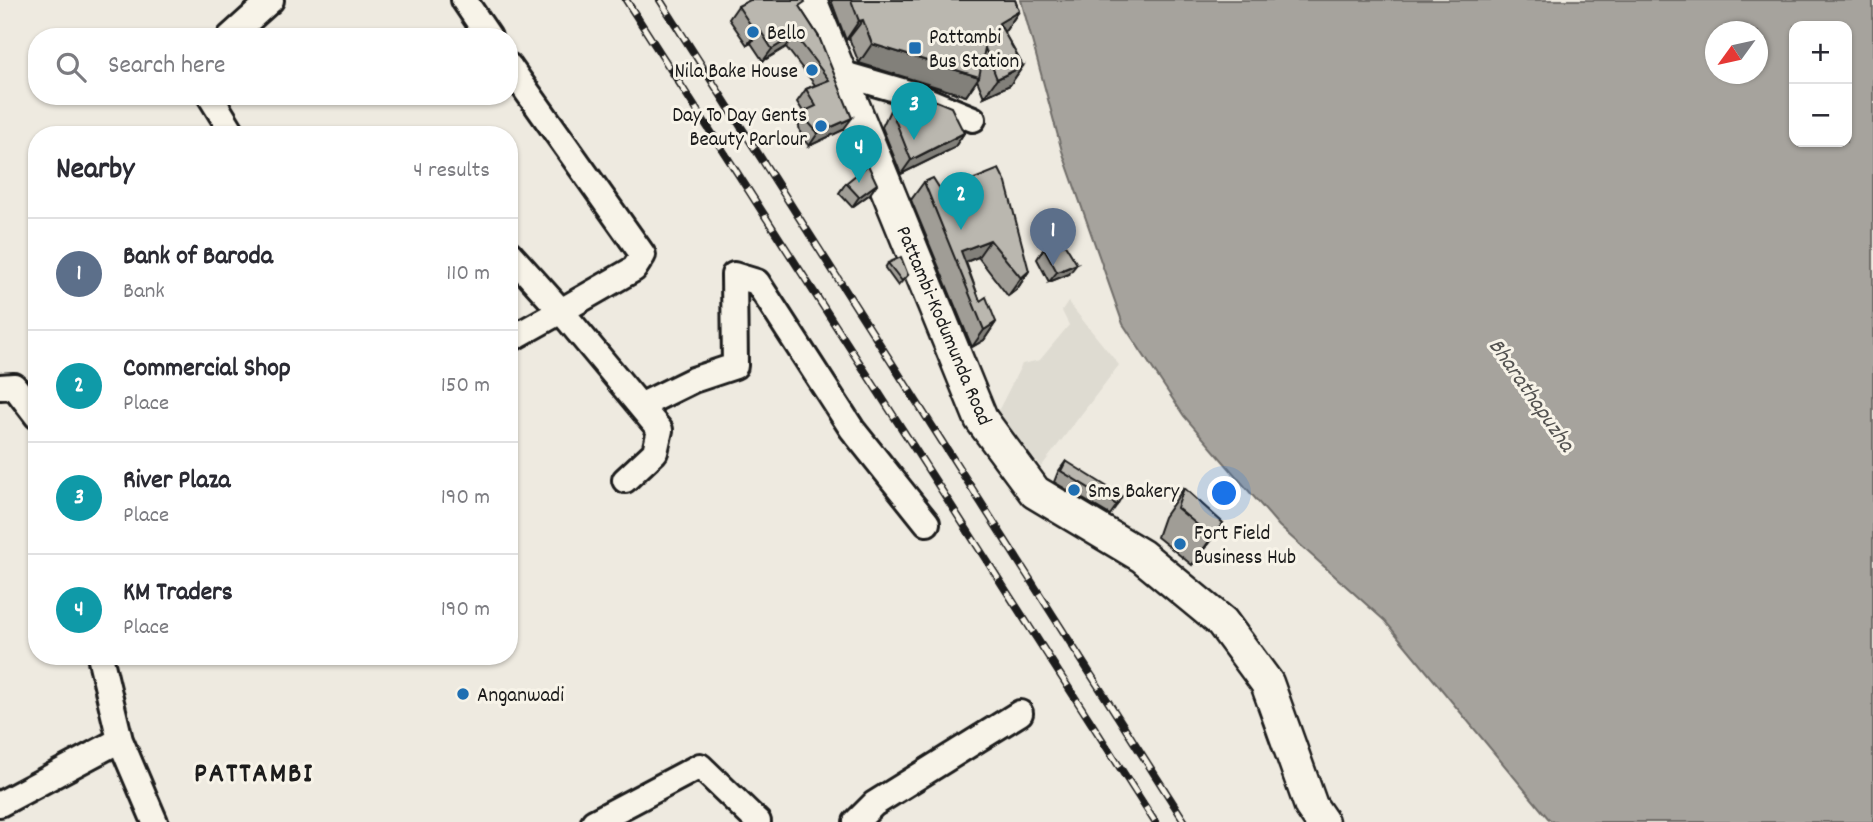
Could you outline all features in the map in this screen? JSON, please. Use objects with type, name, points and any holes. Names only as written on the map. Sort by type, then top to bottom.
[{"type":"main road","name":"Pattambi-Kodumunda Road","points":[[810,0],[981,419],[1035,492],[1142,556],[1222,622],[1267,683],[1311,806],[1322,822]]},
{"type":"street","points":[[240,28],[271,0]]},
{"type":"street","points":[[464,0],[483,28]]},
{"type":"street","points":[[840,73],[912,94],[973,119]]},
{"type":"street","points":[[518,79],[643,255],[634,269],[518,335]]},
{"type":"street","points":[[216,105],[228,126]]},
{"type":"street","points":[[518,263],[660,430],[655,452],[625,480]]},
{"type":"street","points":[[640,406],[693,380],[735,366],[734,275],[757,282],[852,429],[927,523]]},
{"type":"street","points":[[0,387],[14,386],[28,404]]},
{"type":"street","points":[[102,665],[120,740],[155,822]]},
{"type":"street","points":[[856,822],[874,804],[1020,713]]},
{"type":"street","points":[[0,804],[120,740]]},
{"type":"street","points":[[594,822],[700,766],[758,822]]},
{"type":"shaded area","points":[[1068,302],[1119,365],[1041,467],[997,413],[1022,364],[1040,360],[1069,325],[1062,311]]},
{"type":"water","name":"Bharathapuzha","points":[[1021,0],[1873,0],[1873,822],[1553,822],[1385,621],[1279,526],[1184,416],[1123,324],[1062,151]]},
{"type":"building","points":[[750,0],[804,0],[799,6],[819,37],[852,118],[818,133],[809,123],[807,110],[816,106],[806,89],[829,80],[795,35],[772,49],[760,30],[756,33],[738,6]]},
{"type":"building","name":"Pattambi Bus Station","points":[[851,0],[1015,0],[1019,11],[999,23],[1023,66],[997,79],[985,48],[979,77],[872,44],[863,20],[859,21]]},
{"type":"building","points":[[903,89],[951,107],[964,133],[911,160],[892,112]]},
{"type":"building","points":[[868,165],[877,184],[859,197],[846,183]]},
{"type":"building","points":[[999,169],[1006,183],[1029,271],[1021,278],[990,240],[961,251],[980,301],[986,297],[996,322],[984,330],[924,182],[933,178],[942,192]]},
{"type":"building","points":[[1061,238],[1077,264],[1057,272],[1044,248]]},
{"type":"building","points":[[901,257],[908,275],[902,281],[888,263]]},
{"type":"building","points":[[1066,461],[1122,496],[1117,505],[1061,471]]},
{"type":"building","points":[[1184,488],[1223,523],[1212,537],[1177,508]]},
{"type":"railway","points":[[626,0],[1155,822]]},
{"type":"railway","points":[[660,0],[1185,822]]},
{"type":"place","name":"Bello","points":[[753,32]]},
{"type":"place","name":"Pattambi Bus Station","points":[[915,48]]},
{"type":"place","name":"Nila Bake House","points":[[812,70]]},
{"type":"place","name":"Day To Day Gents Beauty Parlour","points":[[821,126]]},
{"type":"place","name":"River Plaza","points":[[914,140]]},
{"type":"place","name":"KM Traders","points":[[859,183]]},
{"type":"place","name":"Commercial Shop","points":[[961,230]]},
{"type":"place","name":"Bank of Baroda","points":[[1053,266]]},
{"type":"place","name":"Sms Bakery","points":[[1074,490]]},
{"type":"place","name":"Fort Field Business Hub","points":[[1180,544]]},
{"type":"place","name":"Anganwadi","points":[[463,694]]},
{"type":"district","name":"PATTAMBI","points":[[254,771]]}]
